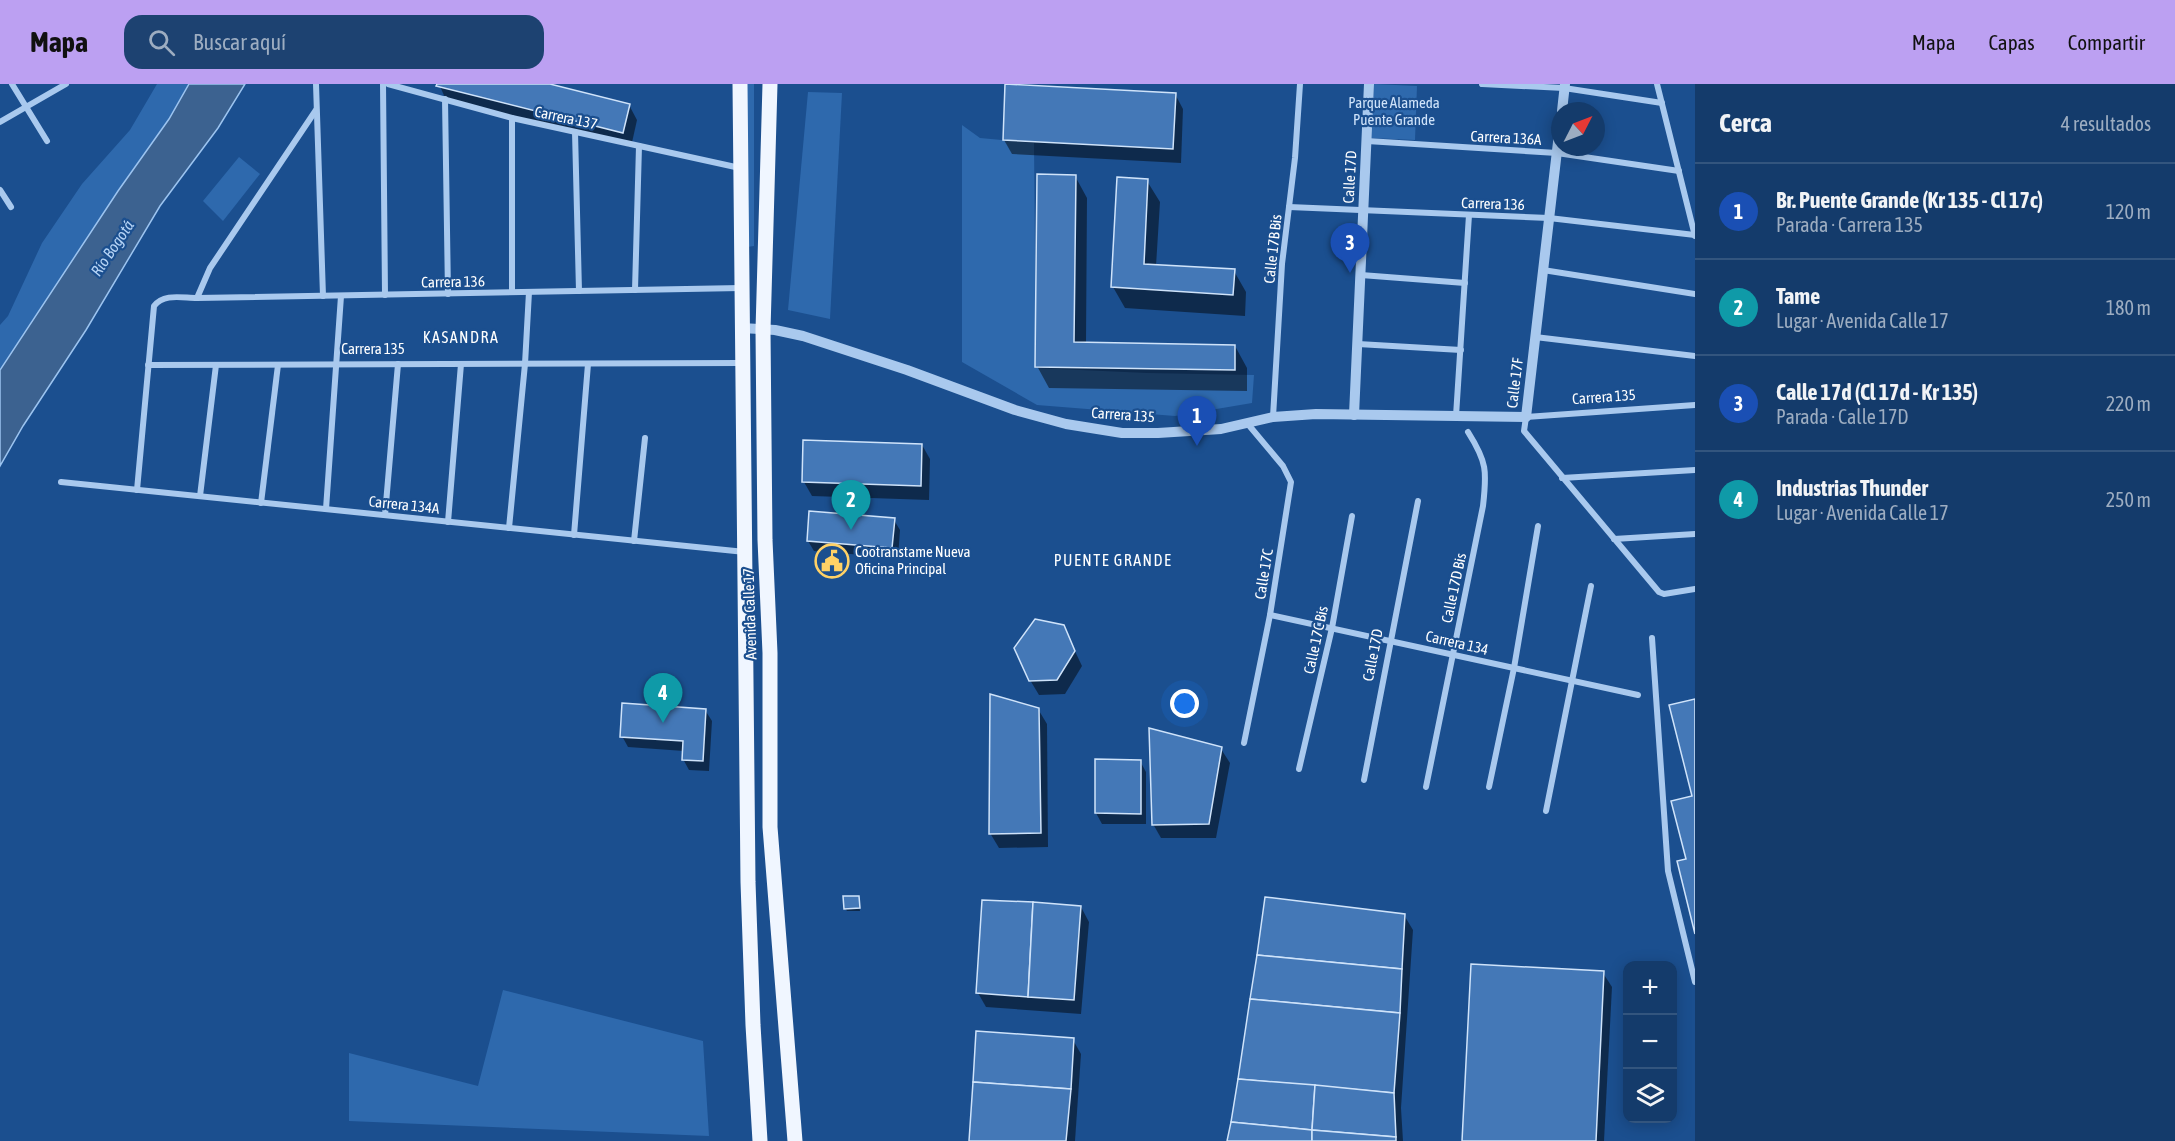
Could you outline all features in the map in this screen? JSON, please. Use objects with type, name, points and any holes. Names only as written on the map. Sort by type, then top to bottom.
[{"type":"main road","name":"Avenida Calle 17","points":[[740,84],[748,882],[760,1141]]},
{"type":"main road","name":"Avenida Calle 17","points":[[770,84],[763,330],[765,540],[770,653],[770,827],[795,1141]]},
{"type":"street","points":[[12,84],[47,141]]},
{"type":"street","points":[[0,122],[66,84]]},
{"type":"street","points":[[316,84],[323,296]]},
{"type":"street","points":[[385,84],[385,295]]},
{"type":"street","name":"Carrera 137","points":[[385,84],[512,118],[740,168]]},
{"type":"street","name":"Calle 17B Bis","points":[[1273,417],[1282,264],[1295,158],[1300,84]]},
{"type":"street","name":"Calle 17D","points":[[1354,415],[1370,84]]},
{"type":"street","points":[[1482,84],[1565,86],[1662,103]]},
{"type":"street","points":[[1657,84],[1695,236]]},
{"type":"street","points":[[1563,102],[1565,86]]},
{"type":"street","points":[[445,99],[448,294]]},
{"type":"street","points":[[197,298],[210,268],[316,110]]},
{"type":"street","points":[[512,118],[512,292]]},
{"type":"street","points":[[575,132],[579,291]]},
{"type":"street","name":"Carrera 136A","points":[[1367,141],[1551,153]]},
{"type":"street","points":[[635,290],[639,146]]},
{"type":"street","name":"Calle 17F","points":[[1557,156],[1524,431],[1655,588],[1664,594],[1695,589]]},
{"type":"street","name":"Carrera 136A","points":[[1577,156],[1679,171]]},
{"type":"street","points":[[0,189],[11,207]]},
{"type":"street","name":"Carrera 136","points":[[1289,207],[1549,218],[1695,236]]},
{"type":"street","points":[[1456,416],[1469,215]]},
{"type":"street","points":[[1543,270],[1695,294]]},
{"type":"street","points":[[1361,275],[1465,283]]},
{"type":"street","name":"Carrera 136","points":[[148,365],[154,306],[165,297],[741,288]]},
{"type":"street","points":[[509,528],[525,364],[529,292]]},
{"type":"street","points":[[326,509],[342,296]]},
{"type":"street","name":"Carrera 135","points":[[741,328],[803,336],[907,370],[1015,410],[1090,429],[1122,433],[1221,429],[1273,417],[1354,415],[1526,417],[1695,405]]},
{"type":"street","points":[[1535,337],[1695,356]]},
{"type":"street","points":[[1358,344],[1461,350]]},
{"type":"street","name":"Carrera 135","points":[[148,365],[743,363]]},
{"type":"street","points":[[385,515],[398,364]]},
{"type":"street","points":[[448,522],[461,364]]},
{"type":"street","points":[[574,535],[588,364]]},
{"type":"street","points":[[137,490],[148,365]]},
{"type":"street","points":[[200,496],[216,365]]},
{"type":"street","points":[[261,503],[278,365]]},
{"type":"street","name":"Calle 17C","points":[[1244,743],[1270,615],[1291,482],[1283,466],[1247,423]]},
{"type":"street","name":"Calle 17D Bis","points":[[1426,787],[1483,506],[1486,477],[1483,459],[1468,432]]},
{"type":"street","points":[[634,541],[645,438]]},
{"type":"street","points":[[1563,478],[1695,470]]},
{"type":"street","name":"Carrera 134A","points":[[61,482],[745,552]]},
{"type":"street","name":"Calle 17D","points":[[1364,780],[1418,501]]},
{"type":"street","name":"Calle 17C Bis","points":[[1299,769],[1332,628],[1352,516]]},
{"type":"street","points":[[1489,787],[1514,668],[1538,526]]},
{"type":"street","points":[[1614,539],[1695,534]]},
{"type":"street","points":[[1546,811],[1590,586]]},
{"type":"street","name":"Carrera 134","points":[[1270,615],[1638,694]]},
{"type":"street","points":[[1652,638],[1668,871],[1695,982]]},
{"type":"green space","points":[[157,84],[189,84],[169,119],[118,191],[0,370],[0,325],[8,316],[42,243],[82,184],[130,130]]},
{"type":"green space","points":[[743,84],[754,84],[754,246],[747,247]]},
{"type":"green space","name":"Parque Alameda Puente Grande","points":[[1374,84],[1417,86],[1415,140],[1371,138]]},
{"type":"green space","points":[[808,92],[842,93],[830,319],[788,310]]},
{"type":"green space","points":[[962,125],[980,138],[1034,143],[1036,368],[1254,375],[1252,403],[1175,416],[1037,405],[962,362]]},
{"type":"green space","points":[[239,157],[260,174],[223,221],[203,201]]},
{"type":"green space","points":[[503,990],[703,1041],[709,1136],[349,1121],[349,1053],[478,1086]]},
{"type":"water","name":"Río Bogotá","points":[[189,84],[245,84],[218,128],[160,206],[86,330],[23,426],[0,466],[0,370],[118,191],[169,119]]},
{"type":"building","points":[[437,84],[550,84],[630,104],[623,133],[436,86]]},
{"type":"building","points":[[1005,84],[1176,93],[1173,149],[1003,140]]},
{"type":"building","points":[[1037,174],[1076,175],[1074,342],[1235,345],[1235,370],[1035,367]]},
{"type":"building","points":[[1117,177],[1148,179],[1144,264],[1235,269],[1233,295],[1111,287]]},
{"type":"building","points":[[803,440],[922,444],[921,486],[802,482]]},
{"type":"building","points":[[809,511],[895,518],[892,548],[807,541]]},
{"type":"building","points":[[1035,619],[1064,625],[1075,651],[1057,680],[1029,681],[1014,648]]},
{"type":"building","points":[[990,694],[1039,708],[1041,833],[989,834]]},
{"type":"building","points":[[1695,699],[1695,934],[1677,861],[1686,859],[1671,801],[1692,796],[1669,705]]},
{"type":"building","points":[[622,703],[706,709],[703,761],[682,760],[683,741],[620,737]]},
{"type":"building","points":[[1149,728],[1222,747],[1209,824],[1152,825]]},
{"type":"building","points":[[1095,759],[1141,760],[1141,814],[1095,813]]},
{"type":"building","points":[[843,896],[859,896],[860,908],[844,909]]},
{"type":"building","points":[[1265,897],[1405,914],[1402,969],[1257,955]]},
{"type":"building","points":[[982,900],[1033,902],[1028,997],[976,993]]},
{"type":"building","points":[[1033,902],[1081,906],[1074,1000],[1028,997]]},
{"type":"building","points":[[1257,955],[1402,969],[1400,1013],[1250,999]]},
{"type":"building","points":[[1471,964],[1604,971],[1596,1141],[1462,1141]]},
{"type":"building","points":[[1250,999],[1400,1013],[1394,1093],[1238,1079]]},
{"type":"building","points":[[976,1031],[1074,1038],[1071,1089],[973,1082]]},
{"type":"building","points":[[1238,1079],[1315,1085],[1312,1130],[1231,1122]]},
{"type":"building","points":[[973,1082],[1071,1089],[1066,1141],[969,1141]]},
{"type":"building","points":[[1315,1085],[1394,1093],[1396,1137],[1312,1130]]},
{"type":"building","points":[[1231,1122],[1312,1130],[1312,1141],[1227,1141]]},
{"type":"building","points":[[1312,1130],[1396,1137],[1396,1141],[1312,1141]]},
{"type":"place","name":"Calle 17d (Cl 17d - Kr 135)","points":[[1350,273]]},
{"type":"place","name":"Br. Puente Grande (Kr 135 - Cl 17c)","points":[[1197,446]]},
{"type":"place","name":"Tame","points":[[851,530]]},
{"type":"place","name":"Cootranstame Nueva Oficina Principal","points":[[832,561]]},
{"type":"place","name":"Industrias Thunder","points":[[663,723]]},
{"type":"district","name":"KASANDRA","points":[[461,337]]},
{"type":"district","name":"PUENTE GRANDE","points":[[1113,560]]}]
